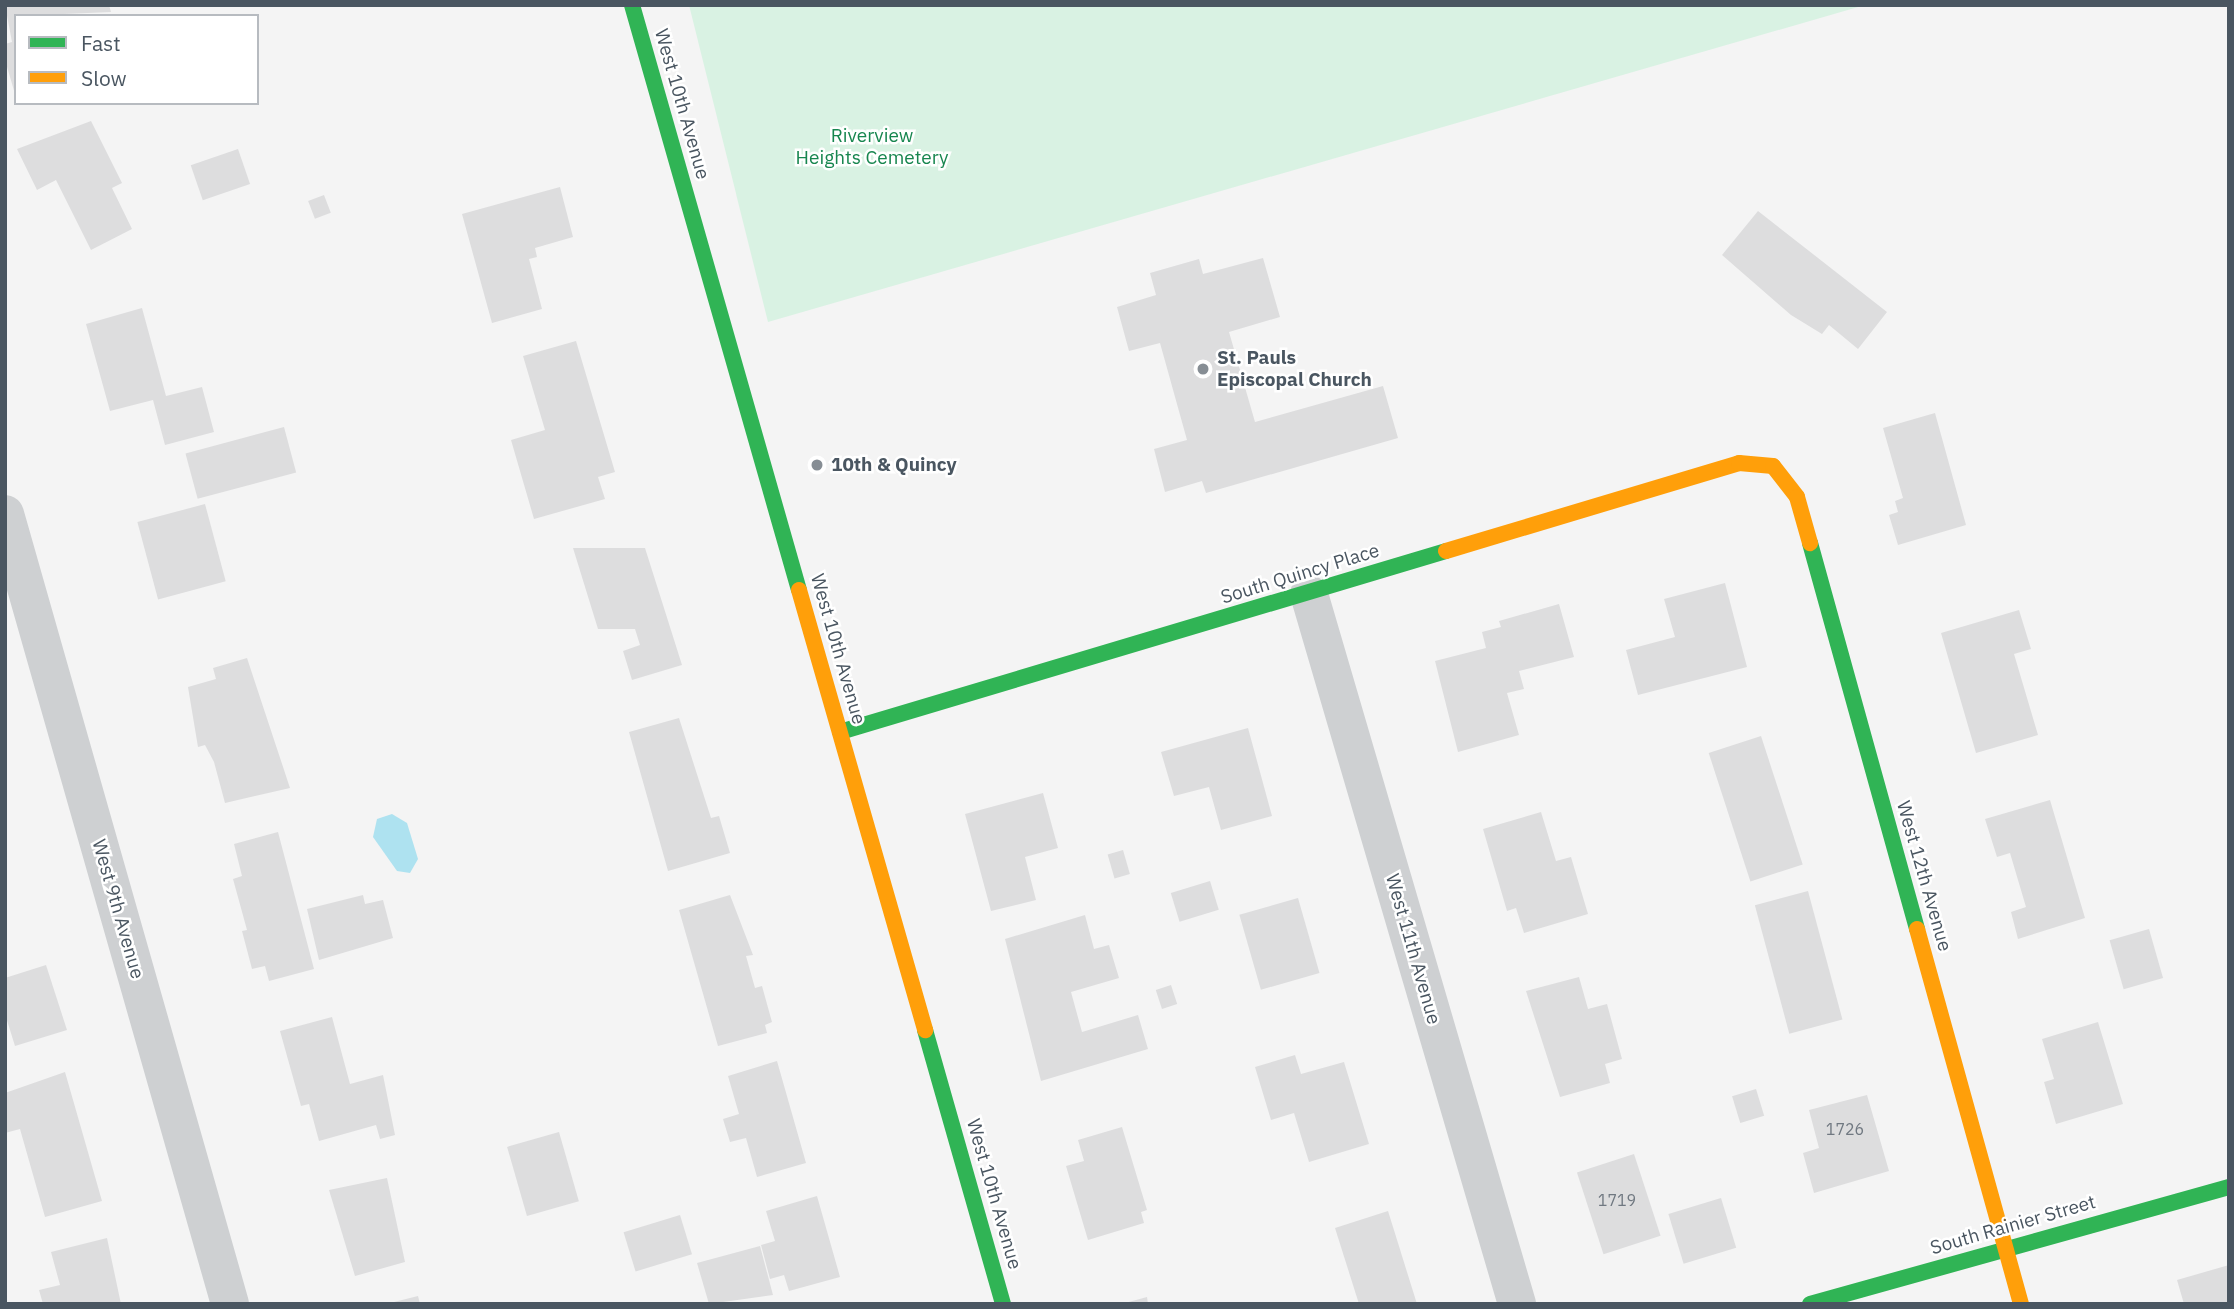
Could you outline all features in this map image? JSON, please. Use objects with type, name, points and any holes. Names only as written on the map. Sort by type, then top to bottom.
[{"type":"street","name":"West 10th Avenue","points":[[632,5],[1003,1304]]},
{"type":"street","name":"South Quincy Place","points":[[840,732],[1310,594],[1738,463],[1773,466]]},
{"type":"street","name":"West 12th Avenue","points":[[1773,466],[1797,497],[2021,1304]]},
{"type":"street","name":"West 9th Avenue","points":[[5,514],[230,1304]]},
{"type":"street","name":"West 11th Avenue","points":[[1310,594],[1517,1304]]},
{"type":"street","name":"South Rainier Street","points":[[1810,1304],[2229,1187]]},
{"type":"green space","name":"Riverview Heights Cemetery","points":[[689,5],[1865,5],[768,322]]},
{"type":"water","points":[[392,814],[407,823],[418,859],[410,873],[397,871],[373,837],[377,819]]},
{"type":"building","points":[[5,5],[109,5],[111,12],[14,14],[14,91],[5,60],[5,44],[12,42]]},
{"type":"building","points":[[91,121],[122,183],[112,188],[132,229],[91,250],[56,180],[37,190],[17,149]]},
{"type":"building","points":[[238,149],[250,184],[203,200],[191,165]]},
{"type":"building","points":[[560,187],[573,237],[535,248],[537,257],[529,259],[542,309],[492,323],[462,214]]},
{"type":"building","points":[[324,195],[331,213],[315,219],[308,201]]},
{"type":"building","points":[[1758,211],[1887,312],[1858,349],[1829,325],[1822,334],[1791,315],[1722,255]]},
{"type":"building","name":"St. Pauls Episcopal Church","points":[[1263,258],[1280,317],[1229,332],[1255,422],[1383,386],[1398,438],[1206,493],[1202,481],[1165,492],[1154,449],[1187,440],[1160,343],[1129,351],[1117,307],[1156,295],[1150,273],[1199,259],[1203,274]]},
{"type":"building","points":[[142,308],[166,396],[202,387],[214,432],[165,445],[153,400],[110,411],[86,324]]},
{"type":"building","points":[[576,341],[615,472],[598,477],[605,499],[534,519],[511,440],[545,430],[523,356]]},
{"type":"building","points":[[1935,413],[1966,525],[1898,545],[1889,515],[1898,512],[1895,501],[1903,498],[1883,428]]},
{"type":"building","points":[[284,427],[296,472],[198,499],[185,453]]},
{"type":"building","points":[[205,504],[226,581],[158,599],[137,522]]},
{"type":"building","points":[[573,548],[645,548],[682,665],[632,680],[623,651],[640,645],[635,629],[598,629]]},
{"type":"building","points":[[1725,583],[1747,667],[1638,695],[1626,650],[1675,637],[1664,599]]},
{"type":"building","points":[[1559,604],[1574,657],[1519,671],[1524,689],[1507,693],[1519,735],[1458,752],[1435,661],[1486,648],[1482,632],[1501,627],[1499,621]]},
{"type":"building","points":[[2019,610],[2031,649],[2014,654],[2038,735],[1976,753],[1941,633]]},
{"type":"building","points":[[247,658],[290,788],[225,803],[214,762],[205,745],[198,747],[188,687],[216,679],[213,668]]},
{"type":"building","points":[[679,718],[711,818],[719,816],[730,853],[668,871],[629,732]]},
{"type":"building","points":[[1248,728],[1272,816],[1221,830],[1209,787],[1174,796],[1161,752]]},
{"type":"building","points":[[1761,736],[1803,864],[1750,881],[1709,753]]},
{"type":"building","points":[[1043,793],[1058,848],[1025,857],[1036,900],[991,911],[965,814]]},
{"type":"building","points":[[2050,800],[2085,918],[2018,939],[2011,912],[2026,907],[2010,853],[1997,857],[1985,819]]},
{"type":"building","points":[[1541,812],[1556,861],[1571,857],[1588,914],[1524,933],[1516,908],[1507,911],[1483,829]]},
{"type":"building","points":[[278,832],[314,969],[269,981],[265,966],[252,969],[242,931],[247,930],[233,879],[242,876],[234,844]]},
{"type":"building","points":[[1123,850],[1130,874],[1115,878],[1108,854]]},
{"type":"building","points":[[1210,881],[1219,910],[1180,922],[1171,893]]},
{"type":"building","points":[[1808,891],[1842,1019],[1789,1034],[1755,905]]},
{"type":"building","points":[[363,895],[365,904],[383,900],[393,938],[319,960],[307,909]]},
{"type":"building","points":[[730,895],[753,955],[746,956],[755,988],[762,986],[772,1022],[765,1025],[767,1033],[718,1046],[679,910]]},
{"type":"building","points":[[1298,898],[1319,973],[1261,990],[1239,915]]},
{"type":"building","points":[[1085,915],[1094,949],[1109,945],[1119,978],[1071,992],[1082,1032],[1138,1015],[1148,1049],[1041,1081],[1005,939]]},
{"type":"building","points":[[2149,929],[2163,978],[2124,989],[2110,940]]},
{"type":"building","points":[[46,965],[67,1030],[15,1046],[5,1014],[5,978]]},
{"type":"building","points":[[1579,977],[1588,1009],[1607,1004],[1622,1059],[1605,1064],[1610,1083],[1560,1097],[1526,991]]},
{"type":"building","points":[[1171,985],[1177,1004],[1162,1009],[1156,990]]},
{"type":"building","points":[[332,1017],[350,1084],[383,1075],[395,1135],[380,1139],[376,1125],[319,1141],[309,1104],[301,1106],[280,1031]]},
{"type":"building","points":[[2098,1022],[2123,1104],[2056,1124],[2044,1082],[2054,1079],[2042,1039]]},
{"type":"building","points":[[1295,1055],[1301,1074],[1344,1062],[1369,1144],[1309,1162],[1294,1113],[1271,1120],[1255,1067]]},
{"type":"building","points":[[777,1061],[806,1163],[757,1177],[746,1138],[730,1142],[723,1119],[739,1114],[728,1076]]},
{"type":"building","points":[[65,1072],[102,1201],[45,1217],[20,1129],[5,1133],[5,1093]]},
{"type":"building","points":[[1756,1089],[1764,1116],[1740,1123],[1732,1096]]},
{"type":"building","points":[[1867,1095],[1889,1171],[1814,1193],[1803,1153],[1819,1148],[1809,1110]]},
{"type":"building","points":[[1122,1127],[1147,1210],[1141,1212],[1144,1223],[1088,1240],[1066,1166],[1084,1161],[1078,1140]]},
{"type":"building","points":[[559,1132],[579,1201],[527,1216],[507,1147]]},
{"type":"building","points":[[1634,1154],[1661,1236],[1604,1254],[1577,1173]]},
{"type":"building","points":[[387,1178],[405,1262],[355,1276],[329,1190]]},
{"type":"building","points":[[817,1196],[840,1277],[789,1291],[784,1275],[770,1279],[761,1245],[775,1241],[766,1211]]},
{"type":"building","points":[[1721,1198],[1736,1248],[1684,1264],[1668,1214]]},
{"type":"building","points":[[1388,1211],[1417,1304],[1359,1304],[1335,1228]]},
{"type":"building","points":[[680,1215],[692,1254],[636,1271],[624,1232]]},
{"type":"building","points":[[107,1238],[121,1304],[43,1304],[39,1290],[60,1285],[51,1252]]},
{"type":"building","points":[[760,1246],[773,1295],[709,1304],[697,1263]]},
{"type":"building","points":[[2229,1265],[2229,1304],[2184,1304],[2177,1280]]},
{"type":"building","points":[[418,1296],[420,1304],[390,1304],[390,1303]]},
{"type":"building","points":[[1147,1297],[1148,1304],[1125,1303]]},
{"type":"traffic: fast","points":[[632,5],[799,590]]},
{"type":"traffic: fast","points":[[1810,543],[1917,929]]},
{"type":"traffic: fast","points":[[840,732],[1446,551]]},
{"type":"traffic: fast","points":[[925,1030],[1003,1304]]},
{"type":"traffic: fast","points":[[1810,1304],[2229,1187]]},
{"type":"traffic: slow","points":[[1446,551],[1739,463],[1773,466],[1797,497],[1810,543]]},
{"type":"traffic: slow","points":[[799,590],[925,1030]]},
{"type":"traffic: slow","points":[[1917,929],[2021,1304]]},
{"type":"place","name":"St. Pauls Episcopal Church","points":[[1203,369]]},
{"type":"place","name":"10th & Quincy","points":[[817,465]]}]
